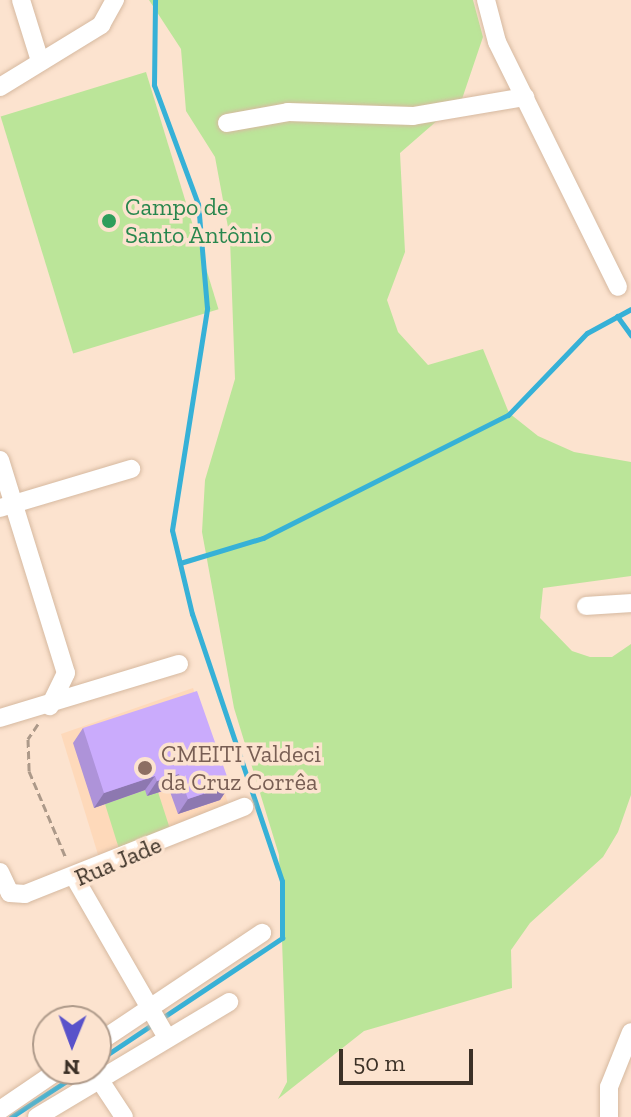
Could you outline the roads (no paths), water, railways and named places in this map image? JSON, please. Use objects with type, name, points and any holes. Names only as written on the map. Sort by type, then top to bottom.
[{"type":"street","points":[[21,0],[40,61]]},
{"type":"street","points":[[486,0],[525,97],[618,287]]},
{"type":"street","points":[[0,87],[113,7]]},
{"type":"street","points":[[227,123],[288,112],[413,116],[525,97]]},
{"type":"street","points":[[0,460],[7,506],[66,673],[50,706]]},
{"type":"street","points":[[7,506],[131,469]]},
{"type":"street","points":[[586,606],[631,603]]},
{"type":"street","points":[[0,718],[50,706],[179,664]]},
{"type":"street","name":"Rua Jade","points":[[0,872],[16,895],[76,880],[244,807]]},
{"type":"street","points":[[76,880],[166,1036]]},
{"type":"street","points":[[112,1035],[153,1013],[262,933]]},
{"type":"street","points":[[112,1067],[229,1002]]},
{"type":"street","points":[[609,1117],[628,1044]]},
{"type":"street","points":[[0,1110],[37,1085]]},
{"type":"street","points":[[37,1117],[84,1085]]},
{"type":"street","points":[[103,1085],[124,1117]]},
{"type":"waterway","points":[[112,1051],[282,938],[282,881],[192,614],[172,530],[207,308],[198,204],[154,85],[155,0]]},
{"type":"waterway","points":[[180,563],[263,538],[508,415],[587,333],[631,309]]},
{"type":"waterway","points":[[617,316],[631,335]]},
{"type":"waterway","points":[[11,1117],[60,1085]]},
{"type":"place","name":"Campo de Santo Antônio","points":[[109,221]]},
{"type":"place","name":"CMEITI Valdeci da Cruz Corrêa","points":[[145,768]]}]
